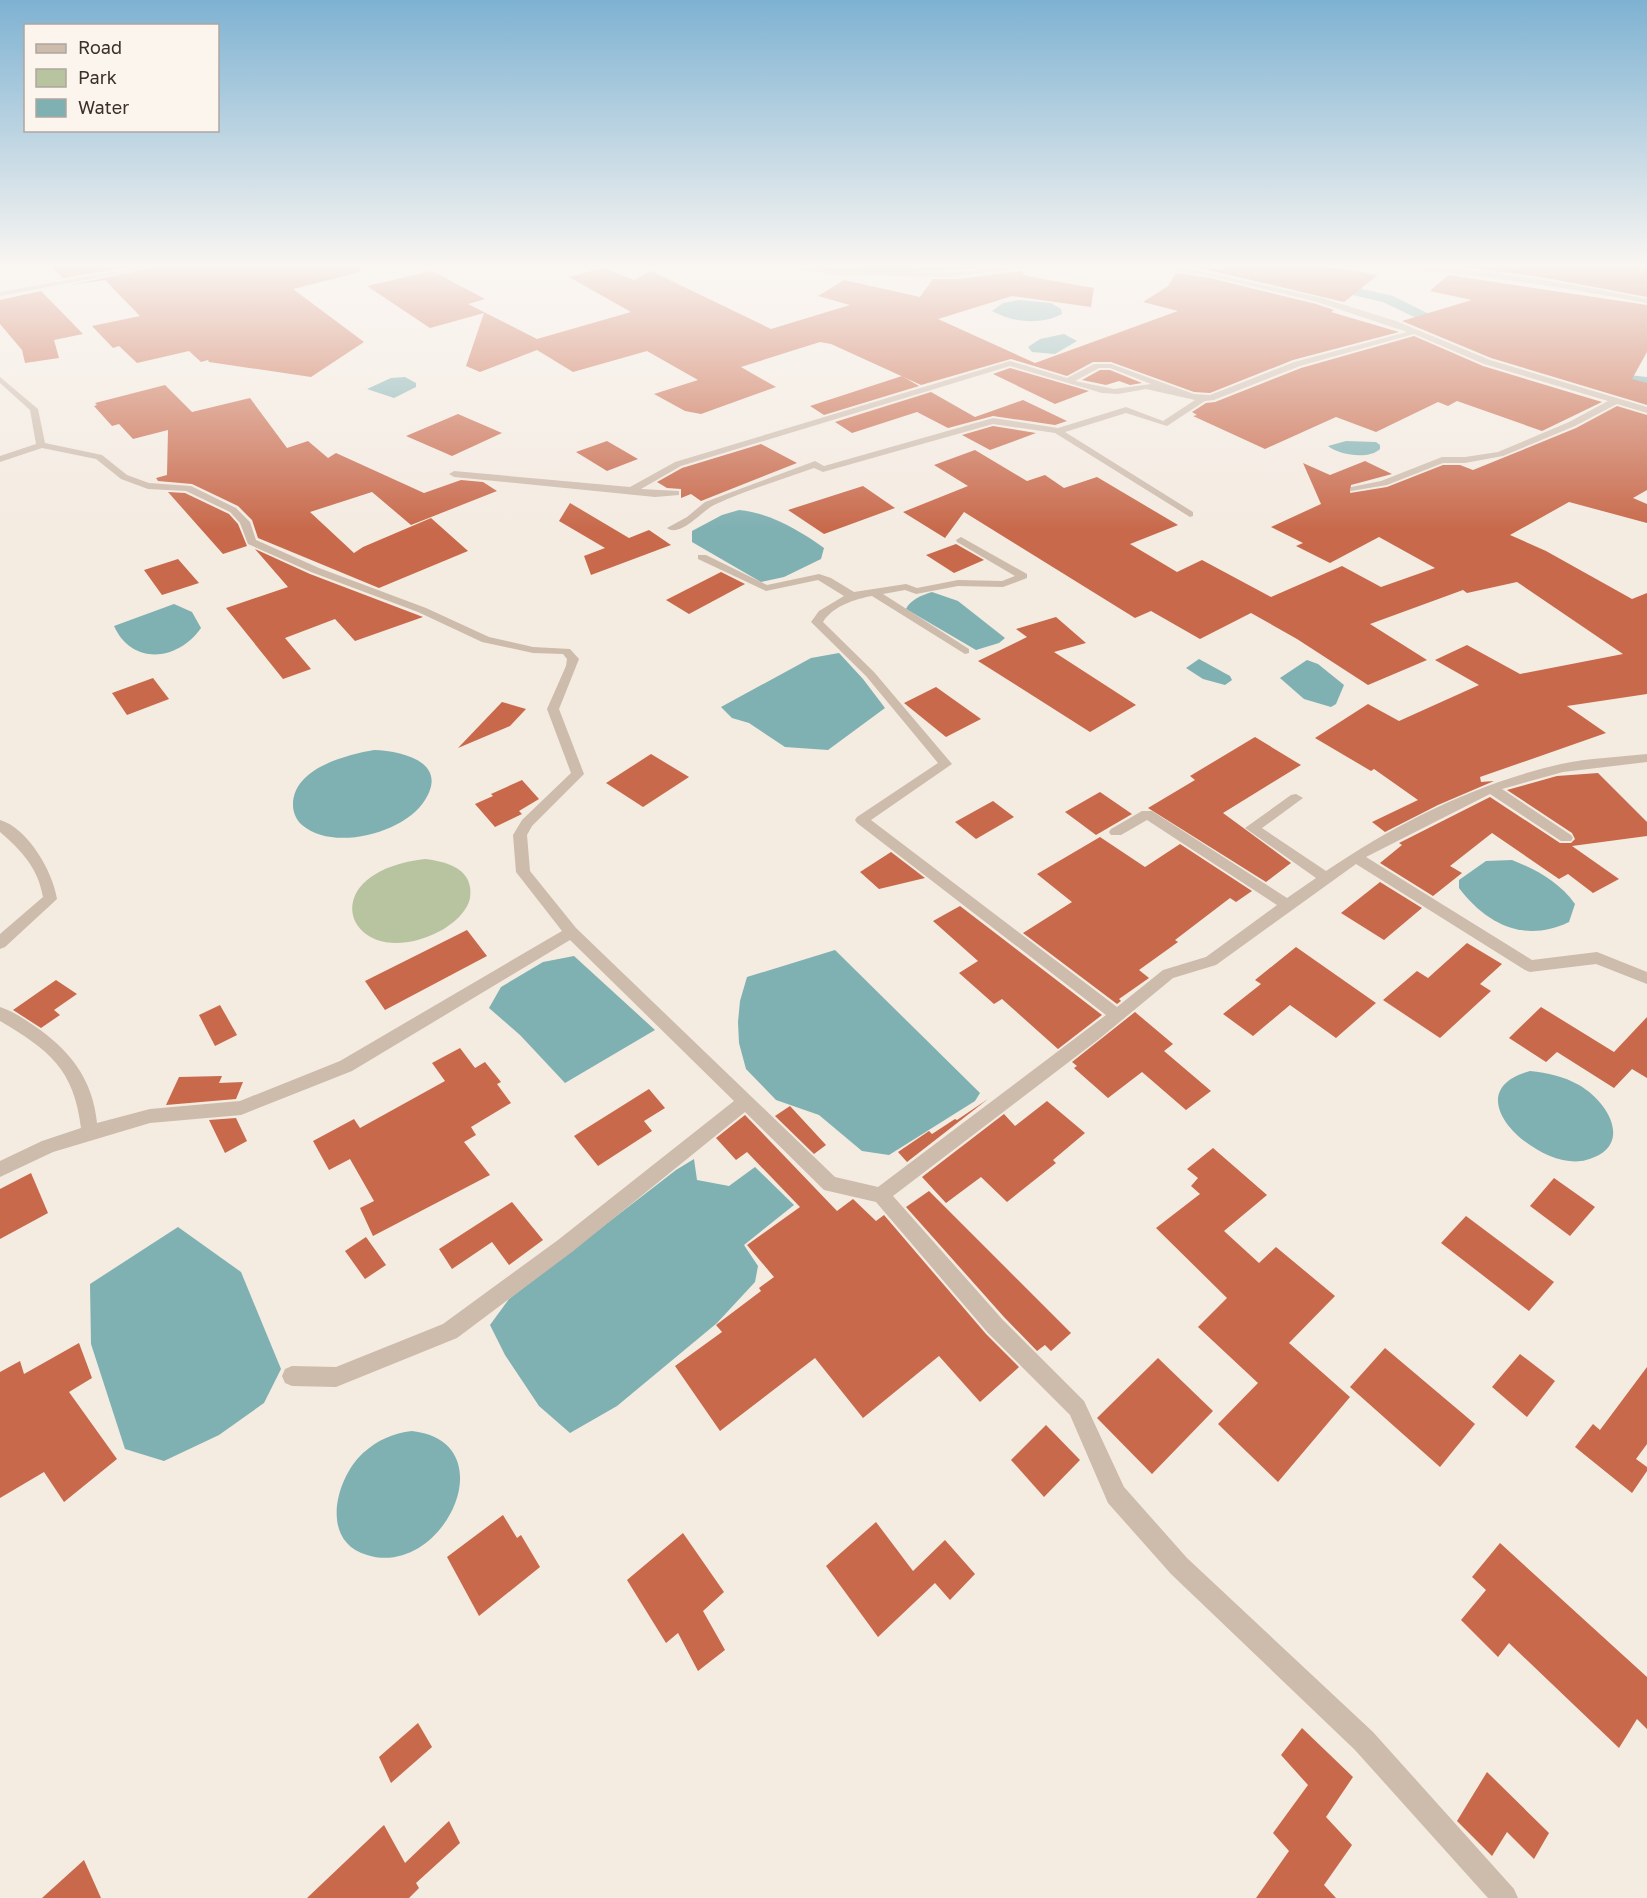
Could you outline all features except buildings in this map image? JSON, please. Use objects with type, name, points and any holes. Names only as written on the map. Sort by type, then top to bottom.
[{"type":"street","points":[[1058,431],[1126,410],[1164,424],[1203,398],[1338,353]]},
{"type":"street","points":[[1463,353],[1486,362],[1647,410]]},
{"type":"street","points":[[632,490],[678,464],[1010,363],[1114,392],[1146,386],[1203,398]]},
{"type":"street","points":[[1068,381],[1098,366],[1111,366],[1191,396]]},
{"type":"street","points":[[0,379],[34,409],[41,445]]},
{"type":"street","points":[[1354,489],[1384,483],[1442,460],[1465,460],[1511,450],[1572,424],[1615,400]]},
{"type":"street","points":[[672,528],[692,519],[708,504],[815,464],[823,469],[993,422],[1058,431],[1190,514]]},
{"type":"street","points":[[0,459],[41,445],[99,458],[124,477],[148,486],[188,488],[233,510],[245,522],[252,542],[315,570],[422,610],[486,640],[533,650],[566,651],[573,659],[570,678],[561,690],[554,709],[578,774],[527,823],[520,835],[523,872],[571,932],[830,1184],[881,1195],[995,1326],[1077,1408],[1116,1495],[1179,1566],[1364,1741],[1505,1898]]},
{"type":"street","points":[[454,474],[655,494],[676,493]]},
{"type":"street","points":[[961,540],[1023,576],[1004,584],[958,583],[916,591],[906,587],[876,594],[852,596],[823,613],[817,622],[870,674],[946,764],[862,820],[1117,1015]]},
{"type":"street","points":[[702,557],[766,588],[819,578],[827,580],[852,596]]},
{"type":"street","points":[[876,594],[965,651]]},
{"type":"street","points":[[881,1195],[1168,974],[1211,961],[1325,877],[1355,858],[1491,788],[1563,768],[1647,758]]},
{"type":"street","points":[[1491,788],[1566,838]]},
{"type":"street","points":[[1296,798],[1252,828],[1325,877]]},
{"type":"street","points":[[1116,832],[1147,814],[1287,905]]},
{"type":"street","points":[[0,825],[25,846],[49,879],[50,899],[0,943]]},
{"type":"street","points":[[1355,858],[1530,966],[1597,958],[1647,978]]},
{"type":"street","points":[[0,1168],[48,1146],[150,1116],[241,1108],[346,1066],[571,932]]},
{"type":"street","points":[[0,1013],[38,1035],[62,1059],[84,1091],[90,1132]]},
{"type":"street","points":[[292,1376],[336,1377],[450,1330],[565,1246],[745,1102]]},
{"type":"green space","points":[[425,859],[450,865],[464,874],[470,888],[470,898],[463,913],[440,931],[409,942],[383,942],[364,933],[354,918],[353,900],[364,883],[388,868]]},
{"type":"water","points":[[405,377],[416,383],[416,387],[394,398],[367,389],[391,378]]},
{"type":"water","points":[[1346,441],[1376,442],[1380,445],[1380,449],[1369,454],[1354,455],[1339,452],[1328,446]]},
{"type":"water","points":[[739,510],[784,523],[805,535],[824,548],[821,559],[784,577],[761,582],[692,542],[692,531],[722,515]]},
{"type":"water","points":[[932,592],[958,601],[1005,638],[999,643],[976,650],[906,609],[913,600]]},
{"type":"water","points":[[174,604],[192,612],[201,628],[180,647],[168,652],[143,653],[132,648],[122,639],[114,626]]},
{"type":"water","points":[[839,653],[885,708],[828,750],[785,747],[749,723],[732,718],[721,707],[811,658]]},
{"type":"water","points":[[1199,659],[1230,676],[1232,680],[1225,685],[1203,679],[1186,668]]},
{"type":"water","points":[[1307,660],[1318,664],[1344,685],[1336,704],[1331,707],[1304,699],[1280,678]]},
{"type":"water","points":[[374,750],[409,756],[427,768],[431,776],[431,787],[425,800],[415,812],[402,822],[385,830],[349,838],[315,833],[302,825],[295,816],[293,805],[295,792],[302,782],[311,773],[336,760]]},
{"type":"water","points":[[1512,860],[1547,878],[1569,896],[1575,904],[1569,922],[1537,931],[1508,927],[1482,912],[1459,888],[1459,880],[1486,861]]},
{"type":"water","points":[[835,950],[980,1093],[975,1101],[889,1155],[862,1151],[819,1115],[776,1100],[746,1069],[739,1043],[740,1001],[747,977]]},
{"type":"water","points":[[574,956],[655,1030],[565,1083],[520,1035],[489,1008],[501,987],[543,962]]},
{"type":"water","points":[[1530,1071],[1555,1075],[1573,1082],[1600,1102],[1612,1124],[1613,1135],[1610,1145],[1601,1154],[1586,1160],[1568,1161],[1547,1155],[1511,1129],[1501,1112],[1498,1096],[1507,1082]]},
{"type":"water","points":[[694,1159],[697,1180],[729,1186],[755,1167],[794,1205],[744,1245],[758,1266],[755,1282],[717,1323],[617,1406],[570,1433],[539,1406],[505,1355],[490,1325],[509,1299],[676,1170]]},
{"type":"water","points":[[178,1227],[241,1272],[281,1369],[264,1403],[219,1435],[164,1461],[125,1449],[91,1344],[90,1284]]},
{"type":"water","points":[[412,1431],[441,1440],[456,1458],[460,1481],[454,1506],[440,1529],[420,1547],[395,1557],[367,1555],[352,1548],[342,1537],[338,1523],[337,1508],[345,1478],[353,1464],[374,1444],[398,1433]]},
{"type":"waterway","points":[[1601,377],[1647,382]]}]
